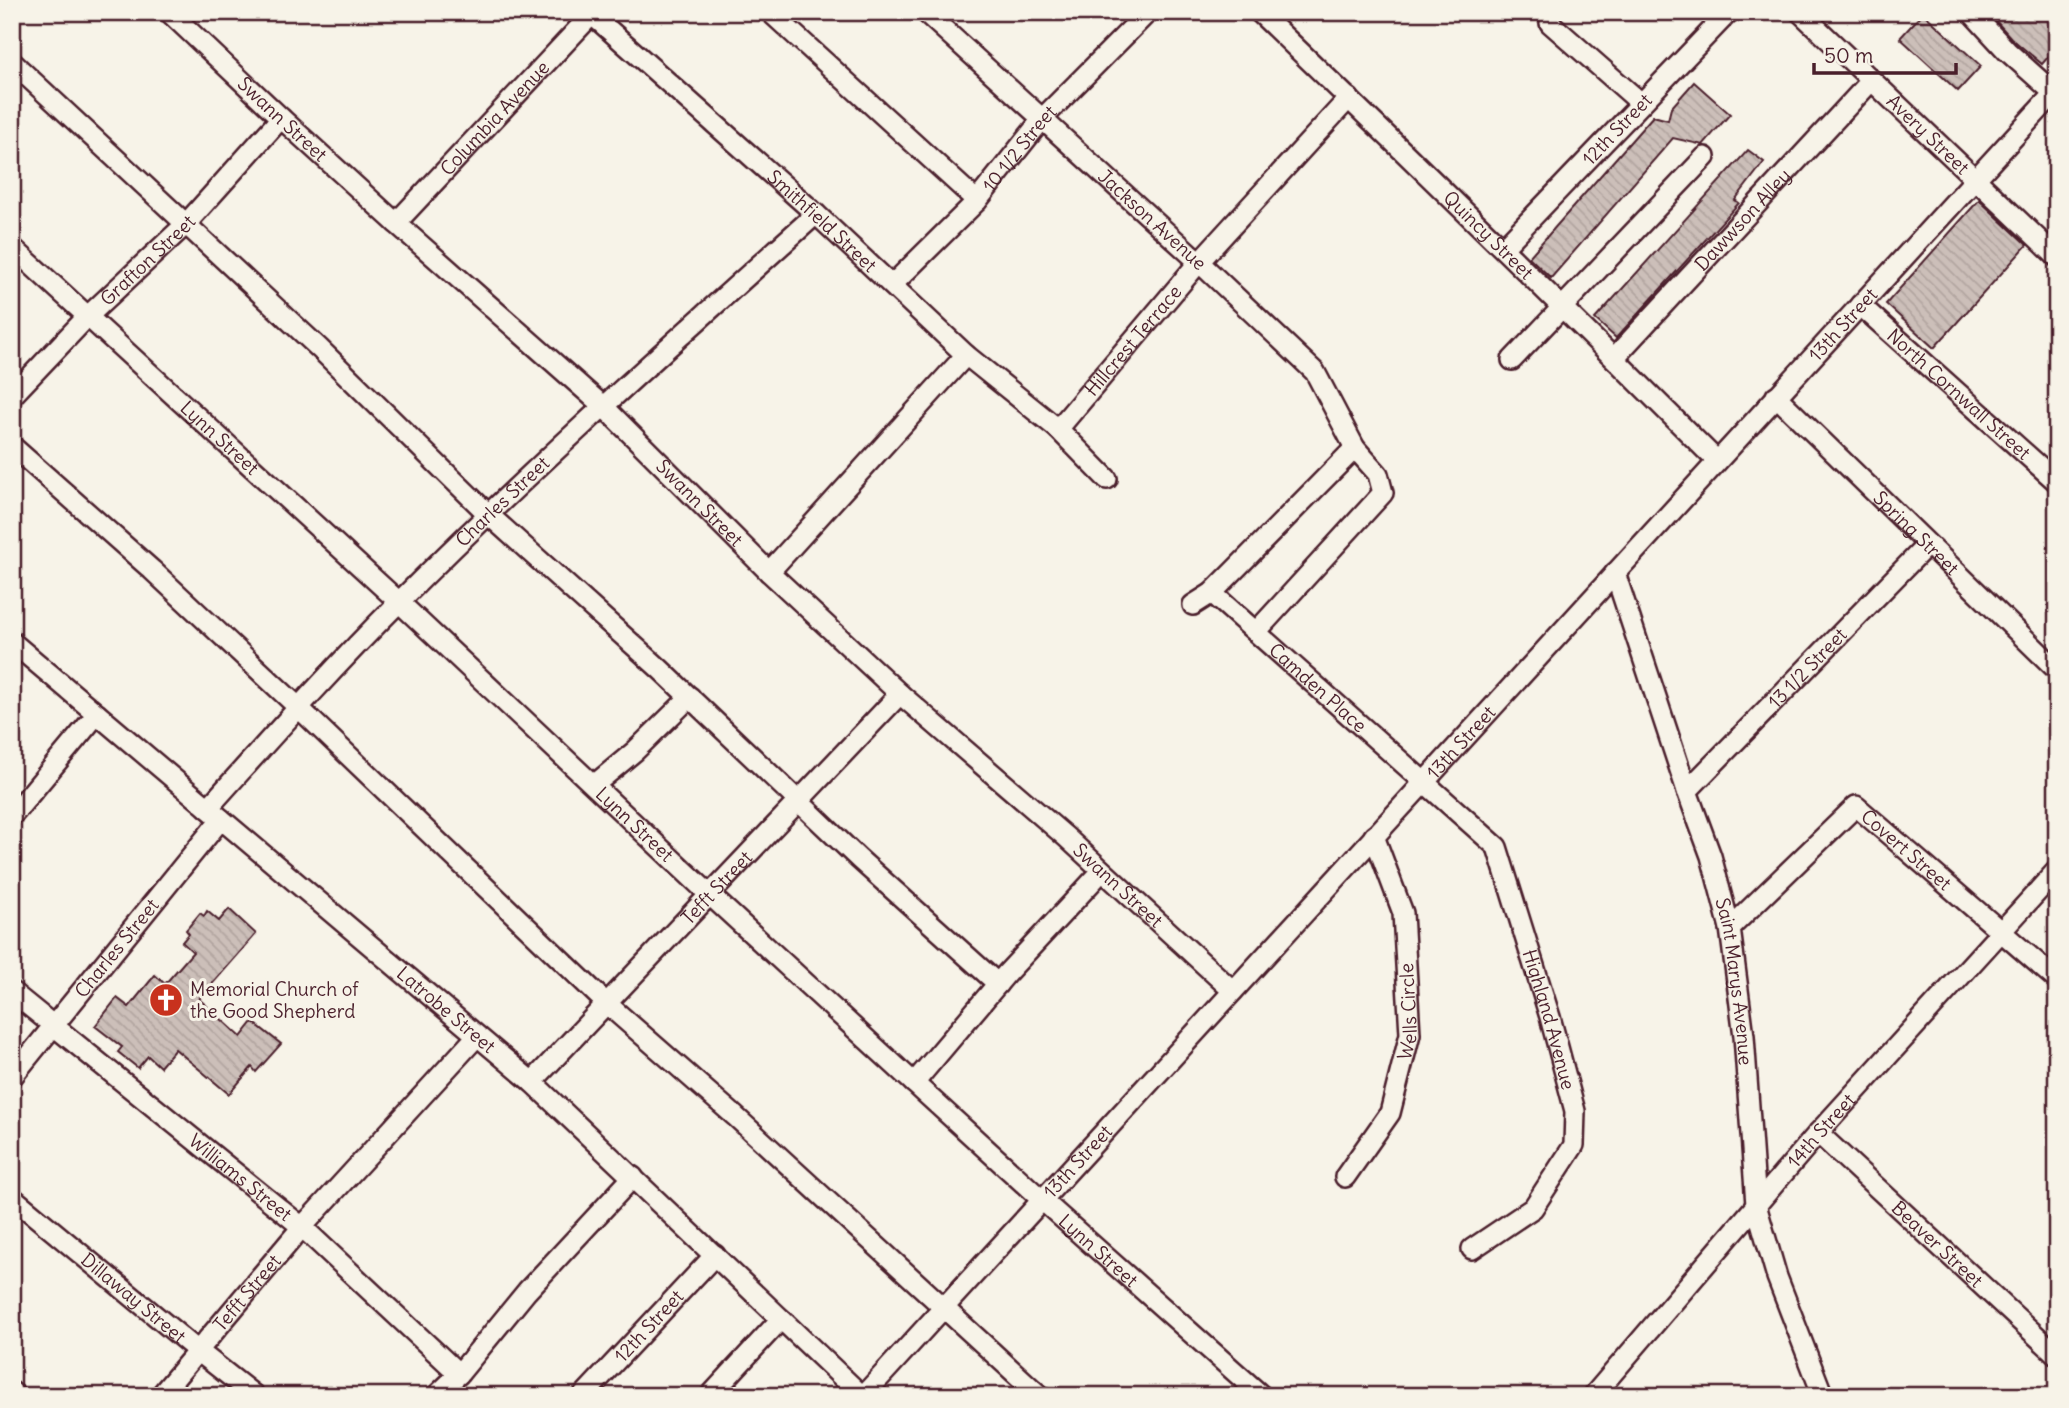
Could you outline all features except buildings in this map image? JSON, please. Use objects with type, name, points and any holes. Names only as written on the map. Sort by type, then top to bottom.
[{"type":"street","name":"Swann Street","points":[[169,12],[396,223],[603,406],[769,572],[900,694],[1102,871],[1233,991]]},
{"type":"street","points":[[770,12],[977,201]]},
{"type":"street","name":"Jackson Avenue","points":[[925,12],[1043,118],[1315,372],[1355,448],[1378,474],[1382,493],[1256,632]]},
{"type":"street","name":"10 1/2 Street","points":[[892,285],[977,201],[1043,118],[1148,12]]},
{"type":"street","name":"Quincy Street","points":[[1259,12],[1504,247],[1717,461]]},
{"type":"street","name":"12th Street","points":[[1504,247],[1729,12]]},
{"type":"street","name":"Avery Street","points":[[1800,12],[2057,257]]},
{"type":"street","points":[[1971,12],[2007,51],[2056,91]]},
{"type":"street","name":"Smithfield Street","points":[[591,13],[816,214],[966,355],[1058,429],[1107,479]]},
{"type":"street","name":"Columbia Avenue","points":[[396,223],[591,13]]},
{"type":"street","points":[[1550,23],[1641,103]]},
{"type":"street","points":[[12,62],[320,349],[489,515],[690,697],[859,859],[998,984]]},
{"type":"street","name":"Dawwson Alley","points":[[1614,358],[1871,81]]},
{"type":"street","name":"13th Street","points":[[863,1396],[2056,91]]},
{"type":"street","name":"Hillcrest Terrace","points":[[1058,429],[1199,262],[1349,98]]},
{"type":"street","name":"Grafton Street","points":[[12,396],[87,317],[185,225],[281,118]]},
{"type":"street","points":[[1512,360],[1705,157]]},
{"type":"street","name":"Charles Street","points":[[12,1077],[298,707],[399,602],[603,406],[816,214]]},
{"type":"street","name":"Lynn Street","points":[[12,247],[399,602],[914,1083],[1262,1396]]},
{"type":"street","name":"North Cornwall Street","points":[[1860,305],[2057,482]]},
{"type":"street","points":[[769,572],[966,355]]},
{"type":"street","name":"Spring Street","points":[[1776,396],[2057,670]]},
{"type":"street","points":[[12,446],[152,570],[606,1003],[735,1116],[1040,1396]]},
{"type":"street","points":[[1193,605],[1212,593],[1355,448]]},
{"type":"street","name":"13 1/2 Street","points":[[1687,791],[1927,545]]},
{"type":"street","name":"Saint Marys Avenue","points":[[1615,573],[1711,856],[1730,928],[1744,1036],[1756,1205],[1777,1277],[1823,1396]]},
{"type":"street","name":"Camden Place","points":[[1212,593],[1423,783]]},
{"type":"street","name":"Latrobe Street","points":[[12,642],[532,1082],[863,1396]]},
{"type":"street","name":"Tefft Street","points":[[532,1082],[900,694]]},
{"type":"street","points":[[594,785],[635,751],[690,697]]},
{"type":"street","points":[[12,816],[97,714]]},
{"type":"street","name":"Highland Avenue","points":[[1423,783],[1497,847],[1550,1017],[1575,1111],[1574,1145],[1533,1208],[1472,1249]]},
{"type":"street","name":"Covert Street","points":[[1730,928],[1856,806],[2057,980]]},
{"type":"street","name":"Wells Circle","points":[[1345,1177],[1390,1113],[1410,1034],[1403,913],[1374,836]]},
{"type":"street","name":"14th Street","points":[[1593,1396],[1818,1133],[2057,870]]},
{"type":"street","points":[[914,1083],[998,984],[1102,871]]},
{"type":"street","name":"Williams Street","points":[[12,992],[302,1227],[459,1374]]},
{"type":"street","name":"Tefft Street","points":[[160,1396],[302,1227],[477,1036]]},
{"type":"street","name":"Beaver Street","points":[[1818,1133],[2057,1355]]},
{"type":"street","points":[[436,1396],[459,1374],[527,1291],[633,1177]]},
{"type":"street","name":"Dillaway Street","points":[[12,1197],[256,1396]]},
{"type":"street","name":"12th Street","points":[[583,1396],[715,1255]]},
{"type":"street","points":[[710,1396],[781,1319]]},
{"type":"street","points":[[12,1392],[16,1396]]},
{"type":"place","name":"Memorial Church of the Good Shepherd","points":[[166,1000]]}]
